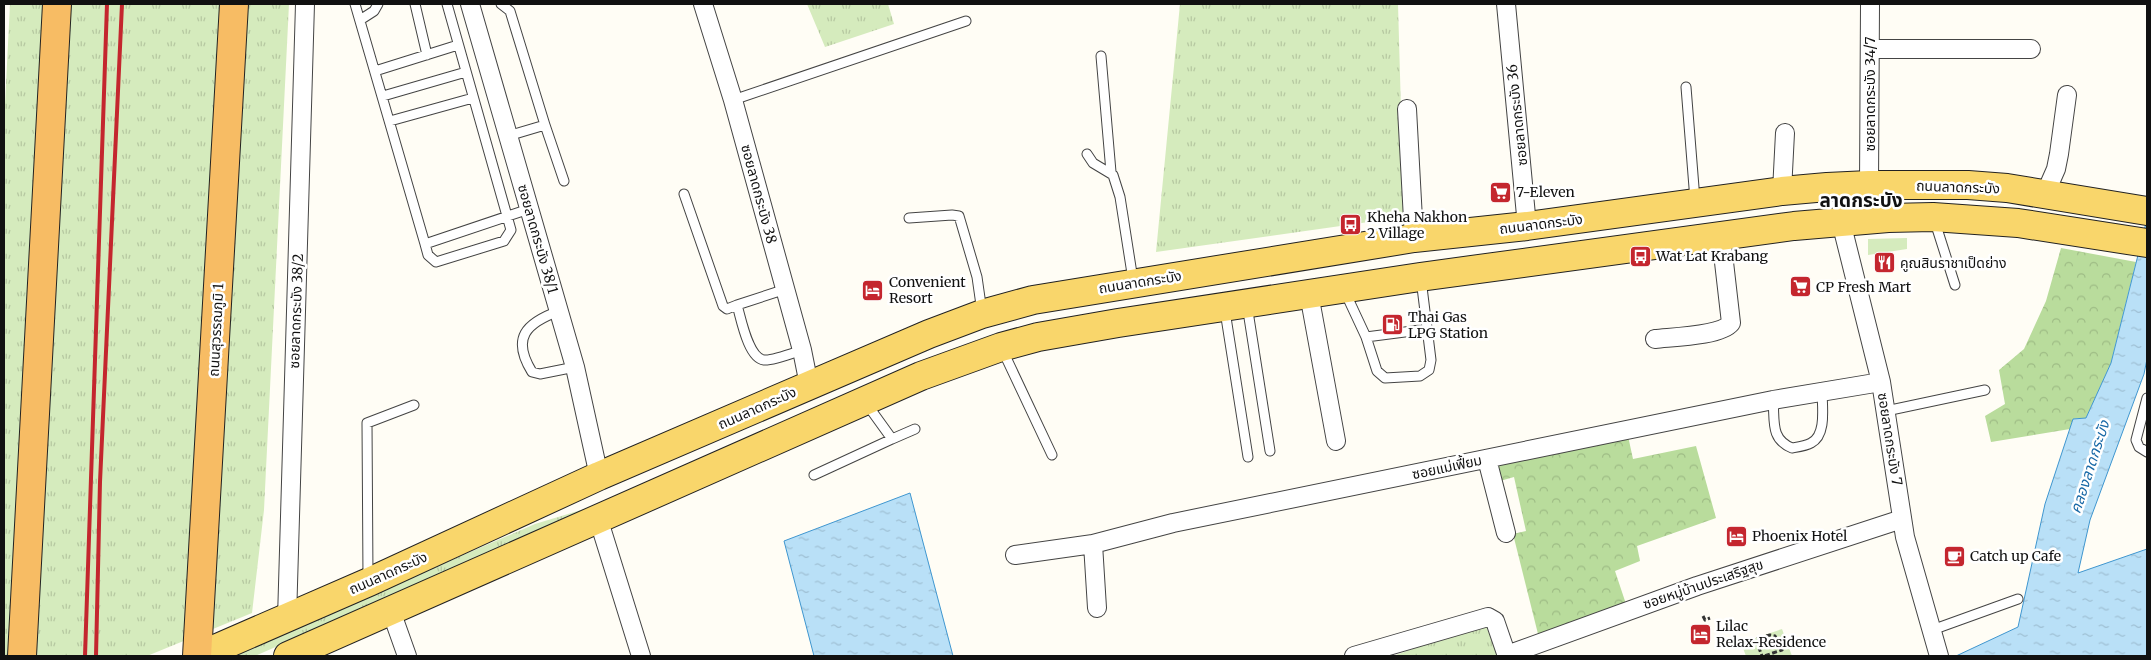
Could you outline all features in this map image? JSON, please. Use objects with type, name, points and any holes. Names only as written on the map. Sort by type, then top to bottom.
[{"type":"highway","points":[[22,656],[56,4]]},
{"type":"highway","name":"ถนนสุวรรณภูมิ 1","points":[[198,656],[234,4]]},
{"type":"main road","name":"ถนนลาดกระบัง","points":[[198,656],[368,582],[599,476],[809,385],[982,314],[1033,300],[1414,238],[1527,226],[1782,191],[1869,185],[1968,185],[2054,196],[2147,212]]},
{"type":"main road","points":[[288,656],[953,363],[1001,347],[1075,330],[1420,277],[1794,226],[1888,218],[1933,217],[2018,223],[2147,242]]},
{"type":"main road","points":[[1527,226],[1529,263]]},
{"type":"main road","points":[[743,415],[760,448]]},
{"type":"street","name":"ซอยลาดกระบัง 38/2","points":[[287,618],[305,4]]},
{"type":"street","name":"ซอยลาดกระบัง 38/1","points":[[470,4],[575,368],[599,476]]},
{"type":"street","name":"ซอยลาดกระบัง 38","points":[[703,4],[733,100],[786,288],[809,385]]},
{"type":"street","name":"ซอยลาดกระบัง 36","points":[[1506,4],[1527,226]]},
{"type":"street","name":"ซอยลาดกระบัง 34/7","points":[[1869,185],[1870,4]]},
{"type":"street","points":[[1871,48],[2031,49]]},
{"type":"street","points":[[2054,196],[2067,95]]},
{"type":"street","points":[[1407,108],[1414,238]]},
{"type":"street","points":[[1782,191],[1785,133]]},
{"type":"street","name":"ซอยลาดกระบัง 7","points":[[1841,222],[1881,382],[1902,519],[1939,656]]},
{"type":"street","points":[[1655,340],[1715,332],[1728,327],[1731,323],[1721,236]]},
{"type":"street","points":[[1308,294],[1336,441]]},
{"type":"street","name":"ซอยแม่เฟี้ยม","points":[[1015,555],[1093,544],[1173,523],[1773,400],[1881,382]]},
{"type":"street","points":[[1487,459],[1506,533]]},
{"type":"street","points":[[598,518],[641,656]]},
{"type":"street","name":"ซอยหมู่บ้านประเสริฐสุข","points":[[1354,656],[1488,617],[1495,621],[1507,656],[1697,586],[1902,519]]},
{"type":"street","points":[[1093,544],[1097,608]]},
{"type":"street","points":[[391,611],[407,656]]},
{"type":"lane","points":[[355,4],[428,255],[436,262],[504,241],[511,230],[447,4]]},
{"type":"lane","points":[[360,20],[374,11],[378,4]]},
{"type":"lane","points":[[415,4],[427,55]]},
{"type":"lane","points":[[500,4],[510,11],[564,180]]},
{"type":"lane","points":[[733,100],[966,21]]},
{"type":"lane","points":[[375,72],[458,45]]},
{"type":"lane","points":[[1101,56],[1111,172],[1120,197],[1133,283]]},
{"type":"lane","points":[[383,96],[466,72]]},
{"type":"lane","points":[[1686,87],[1695,203]]},
{"type":"lane","points":[[390,121],[473,98]]},
{"type":"lane","points":[[508,136],[545,125]]},
{"type":"lane","points":[[1087,154],[1094,163],[1111,172]]},
{"type":"lane","points":[[684,194],[723,306],[727,309],[786,288]]},
{"type":"lane","points":[[425,244],[529,209]]},
{"type":"lane","points":[[910,218],[959,216],[977,277],[982,314]]},
{"type":"lane","points":[[1933,217],[1955,285]]},
{"type":"lane","points":[[1344,289],[1366,337],[1380,375],[1385,378],[1420,376],[1429,370],[1431,360],[1420,277]]},
{"type":"lane","points":[[1236,304],[1270,451]]},
{"type":"lane","points":[[1236,304],[1248,457]]},
{"type":"lane","points":[[737,305],[750,349],[756,357],[764,360],[802,350]]},
{"type":"lane","points":[[559,311],[540,318],[524,332],[522,341],[527,363],[532,372],[540,374],[575,368]]},
{"type":"lane","points":[[1366,337],[1428,329]]},
{"type":"lane","points":[[1001,347],[1052,455]]},
{"type":"lane","points":[[1886,411],[1985,390]]},
{"type":"lane","points":[[1773,400],[1775,432],[1779,441],[1792,448],[1810,444],[1818,439],[1821,429],[1822,391]]},
{"type":"lane","points":[[2147,398],[2136,440],[2138,447],[2147,452]]},
{"type":"lane","points":[[864,401],[892,439]]},
{"type":"lane","points":[[368,582],[367,423],[414,405]]},
{"type":"lane","points":[[814,475],[915,429]]},
{"type":"lane","points":[[1932,630],[2018,599]]},
{"type":"path","points":[[1703,616],[1704,620],[1710,618]]},
{"type":"path","points":[[1717,638],[1720,644],[1741,644],[1758,638],[1770,635],[1775,636],[1782,650],[1763,656],[1758,638]]},
{"type":"path","points":[[1780,643],[1789,640]]},
{"type":"green space","points":[[10,4],[289,4],[264,510],[252,613],[147,656],[4,656],[4,124]]},
{"type":"green space","points":[[807,4],[888,4],[894,24],[825,47]]},
{"type":"green space","points":[[1180,4],[1398,4],[1404,217],[1156,252]]},
{"type":"green space","points":[[1907,238],[1907,249],[1868,255],[1868,239]]},
{"type":"green space","points":[[2061,248],[2136,262],[2111,363],[2086,418],[2073,419],[2070,429],[1991,442],[1985,416],[2005,404],[1999,370],[2024,349],[2046,301]]},
{"type":"green space","points":[[1628,436],[1633,459],[1696,446],[1716,518],[1637,546],[1640,561],[1615,571],[1627,607],[1539,638],[1513,534],[1526,531],[1514,477],[1500,481],[1495,463]]},
{"type":"green space","points":[[604,503],[255,656],[230,656],[535,524]]},
{"type":"green space","points":[[1485,623],[1498,656],[1393,656]]},
{"type":"green space","points":[[1782,629],[1792,656],[1746,656],[1741,643]]},
{"type":"water","name":"คลองลาดกระบัง","points":[[2147,219],[2147,359],[2144,374],[2090,520],[2078,573],[2147,549],[2147,655],[1956,656],[2018,627],[2045,504],[2073,419],[2086,418],[2111,363]]},
{"type":"water","points":[[910,493],[953,656],[814,656],[784,541]]},
{"type":"railway","points":[[85,656],[107,4]]},
{"type":"railway","points":[[96,656],[100,482],[122,4]]},
{"type":"place","name":"7-Eleven","points":[[1500,192]]},
{"type":"place","name":"Kheha Nakhon 2 Village","points":[[1351,225]]},
{"type":"place","name":"Wat Lat Krabang","points":[[1640,256]]},
{"type":"place","name":"คูณสินราชาเป็ดย่าง","points":[[1884,263]]},
{"type":"place","name":"CP Fresh Mart","points":[[1800,287]]},
{"type":"place","name":"Convenient Resort","points":[[873,290]]},
{"type":"place","name":"Thai Gas LPG Station","points":[[1392,325]]},
{"type":"place","name":"Phoenix Hotel","points":[[1736,536]]},
{"type":"place","name":"Catch up Cafe","points":[[1954,556]]},
{"type":"place","name":"Lilac Relax-Residence","points":[[1700,634]]},
{"type":"district","name":"ลาดกระบัง","points":[[1861,200]]}]
